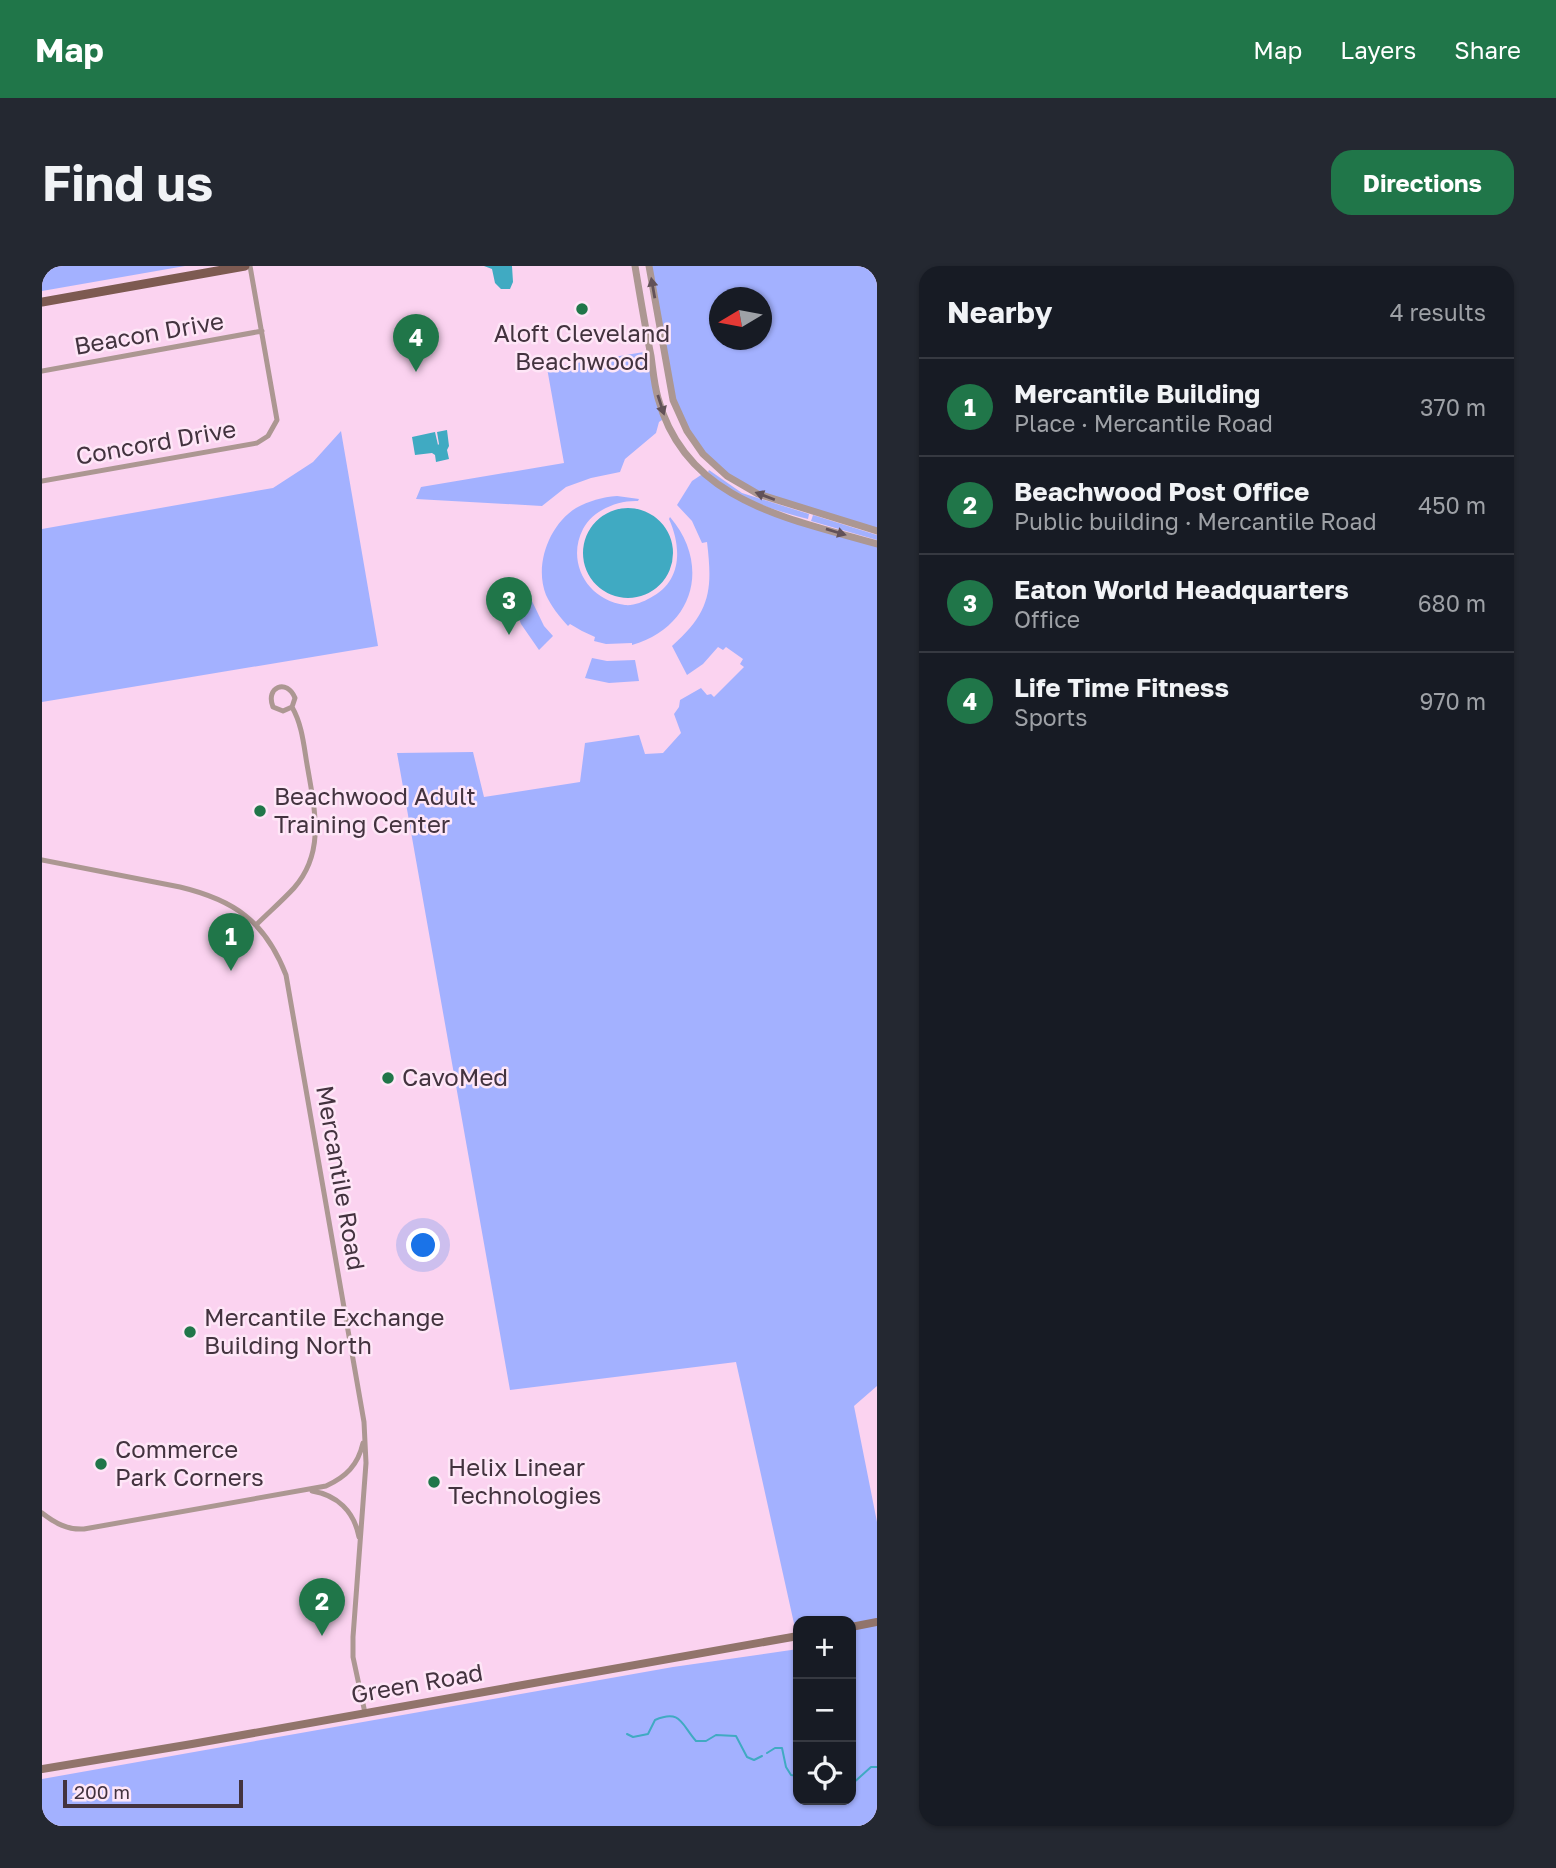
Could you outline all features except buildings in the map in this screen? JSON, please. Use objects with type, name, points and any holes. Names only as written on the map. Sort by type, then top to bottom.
[{"type":"main road","points":[[42,302],[245,266]]},
{"type":"main road","points":[[856,1626],[877,1622]]},
{"type":"main road","name":"Green Road","points":[[42,1769],[793,1637]]},
{"type":"street","name":"Concord Drive","points":[[42,481],[257,443],[268,436],[277,420],[250,266]]},
{"type":"street","points":[[635,266],[658,399],[668,424],[692,461],[725,491],[751,505],[877,544]]},
{"type":"street","points":[[649,266],[673,400],[687,431],[703,454],[727,476],[758,494],[877,531]]},
{"type":"street","name":"Beacon Drive","points":[[42,371],[262,331]]},
{"type":"street","points":[[256,925],[296,886],[309,865],[316,841],[315,817],[299,719],[292,707],[295,698],[291,690],[281,687],[272,692],[273,707],[283,712],[292,707]]},
{"type":"street","name":"Mercantile Road","points":[[42,860],[202,892],[235,906],[256,925],[275,950],[288,984],[365,1433],[366,1463],[353,1637],[353,1657],[365,1713]]},
{"type":"street","points":[[42,1513],[65,1527],[84,1529],[326,1486],[338,1481],[359,1458],[365,1433]]},
{"type":"street","points":[[302,1491],[323,1493],[341,1504],[354,1520],[360,1543]]},
{"type":"shaded area","points":[[42,266],[185,266],[42,291]]},
{"type":"shaded area","points":[[484,266],[512,266],[513,282],[510,289],[501,289],[495,283],[492,269]]},
{"type":"shaded area","points":[[649,266],[877,266],[877,531],[773,499],[714,466],[679,416]]},
{"type":"shaded area","points":[[650,351],[665,418],[659,422],[656,433],[625,459],[620,472],[566,487],[542,506],[416,499],[421,487],[564,463],[547,368]]},
{"type":"shaded area","points":[[447,430],[449,459],[436,462],[432,453],[415,455],[412,437],[435,432],[438,445],[437,432]]},
{"type":"shaded area","points":[[341,431],[378,646],[42,702],[42,529],[273,488],[313,462]]},
{"type":"shaded area","points":[[709,470],[742,493],[809,514],[808,519],[767,507],[743,496],[719,481]]},
{"type":"shaded area","points":[[704,473],[751,505],[877,544],[877,1386],[854,1406],[877,1522],[877,1826],[42,1826],[42,1779],[673,1667],[793,1650],[793,1805],[856,1805],[856,1616],[793,1616],[793,1619],[736,1362],[510,1390],[397,753],[473,752],[484,797],[580,782],[585,743],[639,735],[645,754],[663,753],[681,733],[674,714],[680,700],[701,688],[707,695],[714,697],[744,667],[740,664],[743,659],[726,647],[723,650],[718,647],[703,664],[687,675],[672,646],[685,634],[701,611],[709,587],[707,542],[702,543],[692,521],[677,505],[692,481]]},
{"type":"shaded area","points":[[617,496],[639,499],[614,504],[593,516],[587,522],[578,542],[579,566],[583,578],[591,587],[600,596],[625,605],[641,602],[661,591],[674,574],[676,563],[676,541],[670,517],[683,536],[690,555],[692,574],[690,592],[682,609],[670,624],[653,636],[632,645],[594,641],[595,637],[570,624],[568,626],[550,603],[543,583],[546,547],[551,535],[566,515],[591,501]]},
{"type":"shaded area","points":[[628,508],[645,512],[660,521],[669,536],[673,553],[669,570],[660,585],[645,594],[628,598],[611,594],[596,585],[587,570],[583,553],[587,536],[596,521],[611,512]]},
{"type":"shaded area","points":[[813,515],[877,535],[877,540],[811,521]]},
{"type":"shaded area","points":[[531,599],[544,626],[553,636],[539,650],[521,624],[514,605]]},
{"type":"shaded area","points":[[592,658],[607,661],[635,660],[639,681],[609,683],[585,678]]},
{"type":"waterway","points":[[627,1734],[633,1737],[648,1734],[655,1720],[670,1716],[680,1720],[696,1741],[706,1741],[716,1735],[736,1736],[747,1757],[754,1760],[762,1756]]},
{"type":"waterway","points":[[767,1753],[775,1748],[782,1748],[786,1767],[793,1775]]},
{"type":"waterway","points":[[856,1780],[871,1767],[877,1767]]},
{"type":"place","name":"Aloft Cleveland Beachwood","points":[[582,309]]},
{"type":"place","name":"Life Time Fitness","points":[[416,372]]},
{"type":"place","name":"Eaton World Headquarters","points":[[509,635]]},
{"type":"place","name":"Beachwood Adult Training Center","points":[[260,811]]},
{"type":"place","name":"Mercantile Building","points":[[231,971]]},
{"type":"place","name":"CavoMed","points":[[388,1078]]},
{"type":"place","name":"Mercantile Exchange Building North","points":[[190,1332]]},
{"type":"place","name":"Commerce Park Corners","points":[[101,1464]]},
{"type":"place","name":"Helix Linear Technologies","points":[[434,1482]]},
{"type":"place","name":"Beachwood Post Office","points":[[322,1636]]}]
